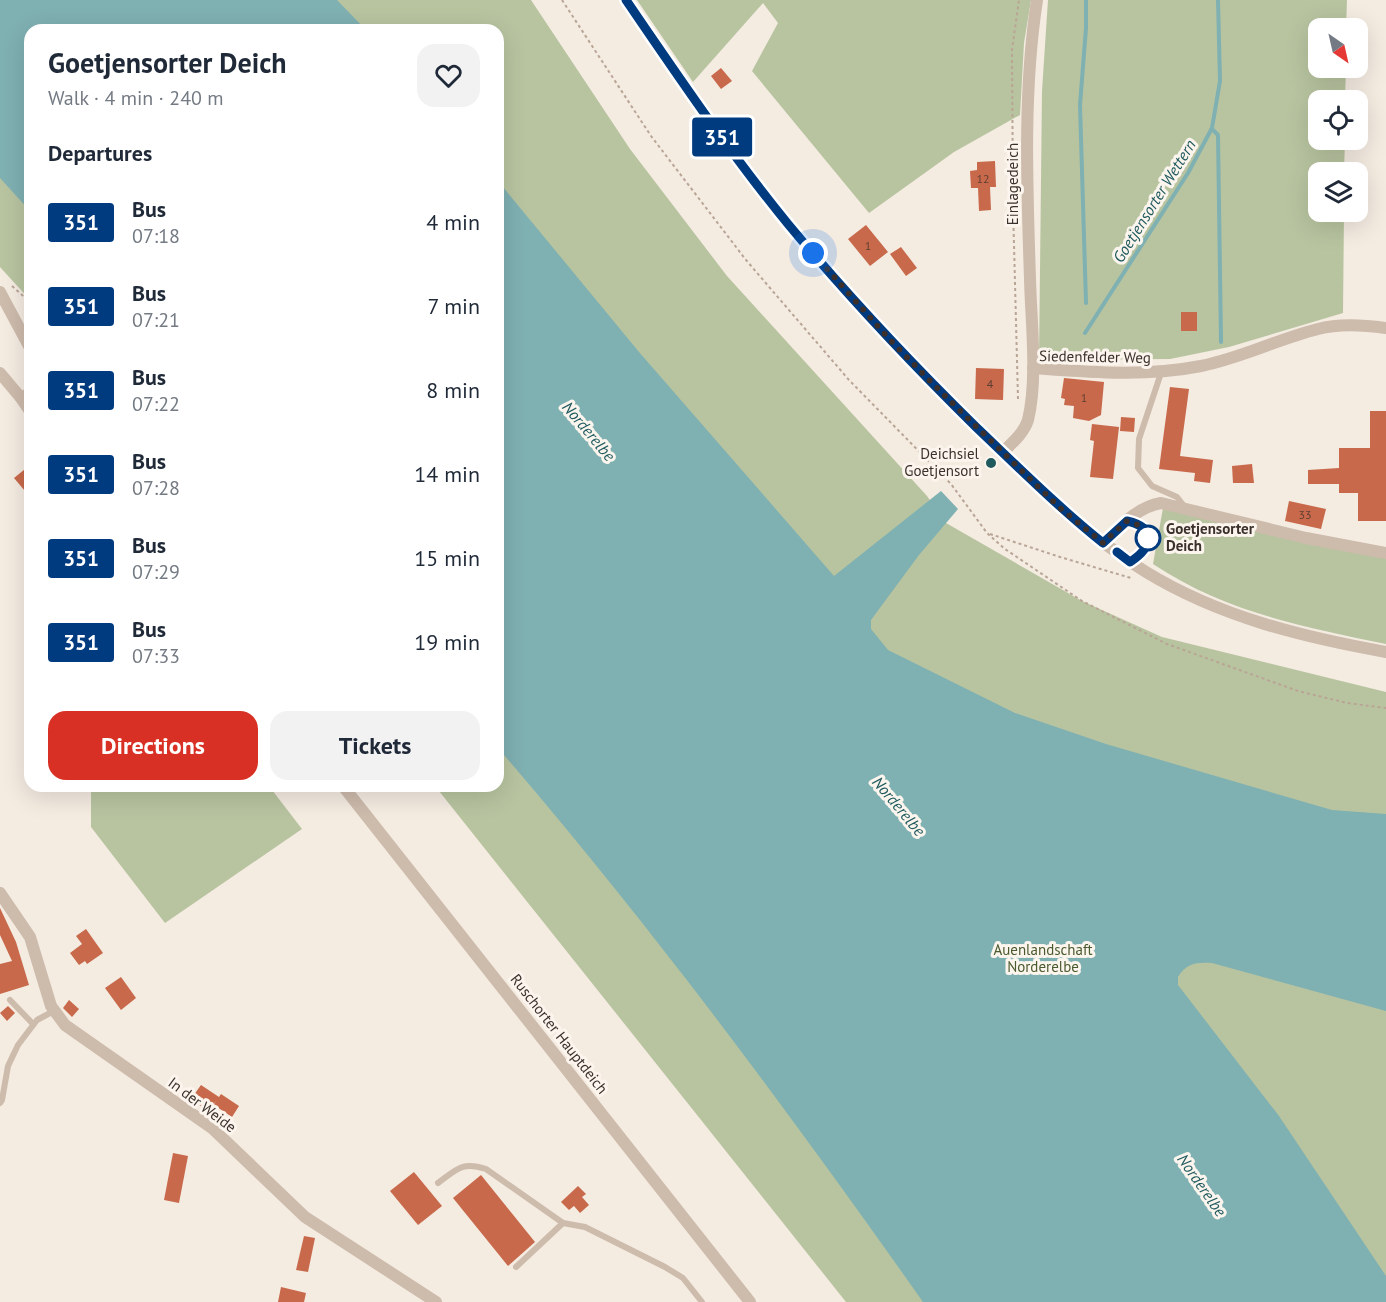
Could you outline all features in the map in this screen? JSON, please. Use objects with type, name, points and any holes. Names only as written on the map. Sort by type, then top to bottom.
[{"type":"street","points":[[626,0],[693,98],[788,224],[890,340],[1060,508],[1130,562],[1210,604],[1277,629],[1386,652]]},
{"type":"street","name":"Einlagedeich","points":[[1033,368],[1027,180],[1031,42],[1037,0]]},
{"type":"street","points":[[4,287],[24,334]]},
{"type":"street","name":"Siedenfelder Weg","points":[[1003,452],[1020,435],[1027,423],[1033,368],[1161,373],[1231,359],[1319,328],[1348,326],[1386,328]]},
{"type":"street","points":[[0,373],[24,393]]},
{"type":"street","points":[[1103,543],[1149,505],[1161,503],[1306,538],[1386,553]]},
{"type":"street","name":"Ruschorter Hauptdeich","points":[[348,792],[750,1302]]},
{"type":"street","name":"In der Weide","points":[[0,893],[30,937],[46,993],[54,1011],[65,1025],[212,1128],[305,1217],[436,1302]]},
{"type":"lane","points":[[1161,373],[1138,439],[1138,468],[1152,486],[1178,496],[1188,510]]},
{"type":"lane","points":[[1127,521],[1145,529],[1148,538],[1148,546],[1130,562]]},
{"type":"lane","points":[[10,1000],[33,1024]]},
{"type":"lane","points":[[0,1103],[8,1066],[18,1045],[36,1020],[54,1011]]},
{"type":"lane","points":[[438,1184],[458,1169],[472,1165],[486,1169],[563,1223],[585,1227],[683,1278],[702,1302]]},
{"type":"lane","points":[[516,1268],[563,1223]]},
{"type":"path","points":[[562,0],[651,136],[746,260],[849,380],[951,484],[987,533],[1005,549],[1082,601],[1167,644],[1298,691],[1347,703],[1386,708]]},
{"type":"path","points":[[4,287],[24,299]]},
{"type":"path","points":[[987,533],[1130,578],[1149,574]]},
{"type":"green space","name":"Auenlandschaft Norderelbe","points":[[0,0],[531,0],[630,149],[727,276],[927,496],[946,523],[1082,601],[1162,637],[1386,692],[1386,1302],[846,1302],[440,792],[504,792],[504,24],[24,24],[24,293],[0,267]]},
{"type":"green space","points":[[637,0],[1031,0],[1024,43],[1020,115],[954,152],[869,213],[752,71],[778,23],[763,3],[693,82]]},
{"type":"green space","points":[[1048,0],[1347,0],[1346,18],[1308,18],[1308,78],[1346,78],[1345,90],[1308,90],[1308,150],[1345,150],[1344,162],[1308,162],[1308,222],[1344,222],[1343,313],[1229,347],[1170,359],[1039,360],[1042,91]]},
{"type":"green space","points":[[1163,508],[1386,558],[1386,644],[1265,616],[1180,581],[1153,564]]},
{"type":"green space","points":[[91,792],[274,792],[302,829],[165,923],[91,827]]},
{"type":"water","points":[[0,0],[337,0],[360,24],[24,24],[24,204],[0,178]]},
{"type":"water","name":"Auenlandschaft Norderelbe","points":[[504,188],[639,352],[834,576],[941,491],[958,509],[919,555],[871,620],[871,629],[888,650],[1015,713],[1106,744],[1332,810],[1386,814],[1386,1011],[1212,963],[1197,963],[1188,966],[1178,977],[1178,985],[1279,1116],[1386,1276],[1386,1302],[923,1302],[717,1020],[610,882],[504,755]]},
{"type":"building","points":[[721,68],[732,81],[721,89],[711,76]]},
{"type":"building","points":[[995,161],[996,187],[990,187],[991,210],[979,211],[978,188],[971,188],[970,171],[977,170],[977,162]]},
{"type":"building","points":[[866,225],[888,252],[870,266],[848,239]]},
{"type":"building","points":[[901,247],[917,268],[906,276],[890,254]]},
{"type":"building","points":[[1181,312],[1197,312],[1197,331],[1181,331]]},
{"type":"building","points":[[976,368],[1004,369],[1003,400],[975,399]]},
{"type":"building","points":[[1064,378],[1104,382],[1101,415],[1089,421],[1073,418],[1074,406],[1064,405],[1065,399],[1061,398]]},
{"type":"building","points":[[1170,387],[1189,389],[1180,456],[1213,460],[1210,483],[1194,481],[1195,473],[1159,469]]},
{"type":"building","points":[[1370,411],[1386,411],[1386,521],[1358,521],[1358,493],[1339,493],[1339,484],[1308,484],[1308,470],[1339,468],[1339,448],[1370,448]]},
{"type":"building","points":[[1121,417],[1135,418],[1134,432],[1120,431]]},
{"type":"building","points":[[1092,424],[1119,427],[1113,479],[1090,477],[1094,441],[1090,440]]},
{"type":"building","points":[[1252,464],[1254,483],[1233,483],[1232,466]]},
{"type":"building","points":[[24,470],[24,490],[14,478]]},
{"type":"building","points":[[1289,501],[1326,509],[1321,529],[1285,521]]},
{"type":"building","points":[[0,908],[16,942],[29,985],[0,994],[0,964],[12,961],[0,935]]},
{"type":"building","points":[[86,929],[103,953],[87,964],[85,961],[79,965],[70,953],[82,944],[76,936]]},
{"type":"building","points":[[121,977],[136,998],[121,1010],[105,988]]},
{"type":"building","points":[[69,1000],[79,1009],[72,1017],[63,1008]]},
{"type":"building","points":[[8,1006],[15,1013],[7,1021],[0,1013]]},
{"type":"building","points":[[201,1085],[239,1106],[232,1117],[214,1105],[216,1101],[209,1112],[191,1099]]},
{"type":"building","points":[[173,1153],[188,1156],[179,1203],[164,1200]]},
{"type":"building","points":[[414,1172],[442,1206],[418,1225],[390,1191]]},
{"type":"building","points":[[481,1175],[535,1242],[508,1266],[453,1198]]},
{"type":"building","points":[[578,1186],[586,1194],[582,1197],[589,1205],[580,1213],[574,1206],[569,1210],[561,1202]]},
{"type":"building","points":[[304,1236],[315,1238],[308,1272],[296,1270]]},
{"type":"building","points":[[281,1287],[306,1293],[304,1302],[278,1302]]},
{"type":"waterway","points":[[1086,0],[1080,105],[1086,303]]},
{"type":"waterway","name":"Goetjensorter Wettern","points":[[1085,333],[1188,173],[1212,128],[1220,81],[1218,0]]},
{"type":"waterway","points":[[1212,129],[1218,135],[1221,342]]},
{"type":"bus line","name":"351","points":[[626,0],[687,89],[788,224],[890,340],[1060,508],[1103,543],[1127,521],[1145,529],[1148,546],[1143,552],[1130,562],[1117,552]]},
{"type":"place","name":"Deichsiel Goetjensort","points":[[991,463]]},
{"type":"place","name":"Goetjensorter Deich","points":[[1148,538]]},
{"type":"route","points":[[813,253],[890,340],[1060,508],[1103,543],[1127,521],[1145,529],[1148,538]]},
{"type":"water label","name":"Norderelbe","points":[[589,431]]},
{"type":"water label","name":"Norderelbe","points":[[899,806]]},
{"type":"water label","name":"Norderelbe","points":[[1202,1185]]}]
